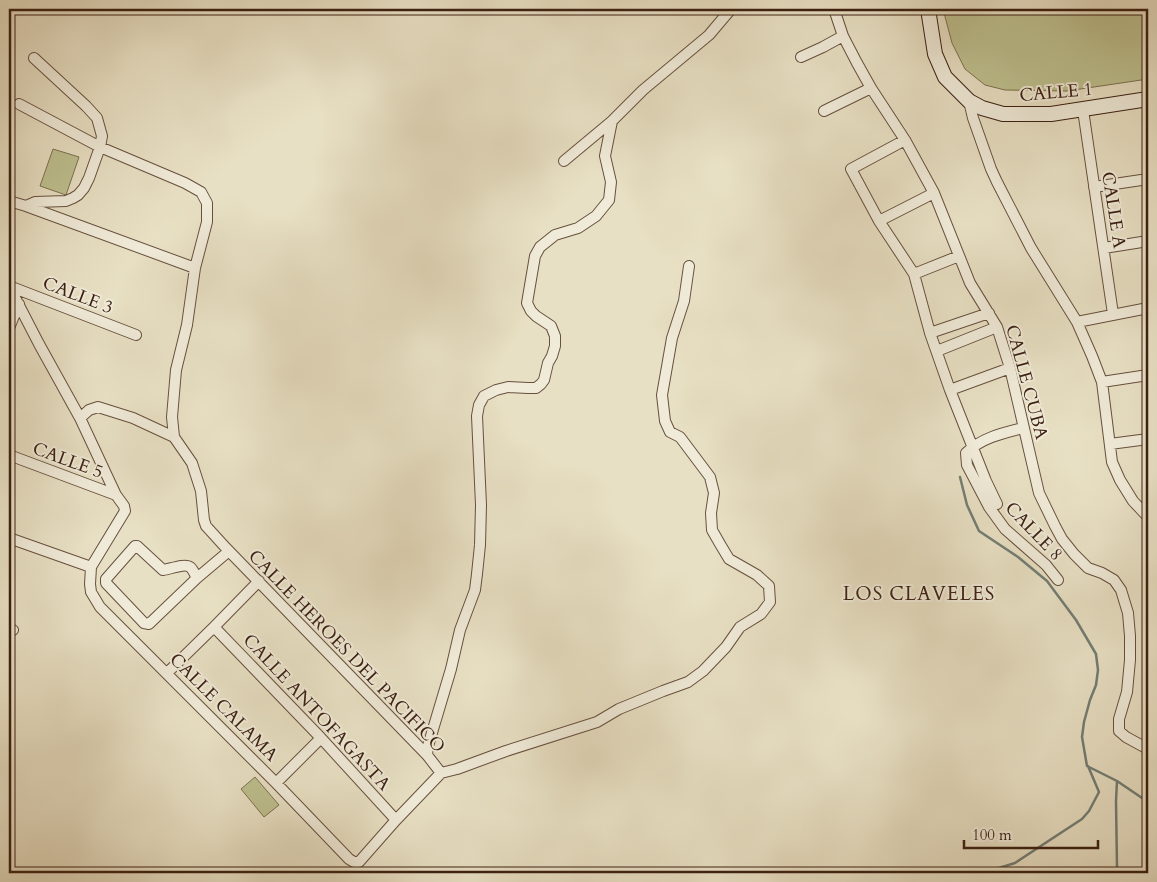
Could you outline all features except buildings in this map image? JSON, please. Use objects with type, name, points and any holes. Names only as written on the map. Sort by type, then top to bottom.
[{"type":"street","points":[[564,161],[612,122],[643,90],[708,35],[731,9]]},
{"type":"street","name":"CALLE CUBA","points":[[834,9],[857,63],[934,193],[970,283],[997,327],[1010,368],[1039,493],[1047,511],[1062,539],[1088,568],[1114,580],[1121,590],[1128,613],[1130,660],[1127,692],[1119,719],[1119,731],[1148,749]]},
{"type":"street","points":[[928,9],[935,54],[945,77],[969,101],[973,118],[997,182],[1030,248],[1077,322],[1092,356],[1102,382],[1112,462],[1132,501],[1148,517]]},
{"type":"street","points":[[802,56],[844,36]]},
{"type":"street","points":[[26,206],[35,202],[66,201],[78,195],[89,178],[102,136],[97,118],[34,58]]},
{"type":"street","points":[[824,111],[871,88]]},
{"type":"street","name":"CALLE 1","points":[[969,101],[982,108],[1004,114],[1051,114],[1148,99]]},
{"type":"street","points":[[19,104],[100,147],[184,183],[201,192],[207,203],[207,222],[195,268],[187,325],[176,370],[172,416],[174,437]]},
{"type":"street","name":"CALLE A","points":[[1083,110],[1114,314]]},
{"type":"street","points":[[427,755],[460,630],[475,590],[480,545],[481,505],[477,416],[479,405],[484,396],[496,390],[508,387],[536,388],[544,380],[548,363],[556,346],[555,336],[550,326],[546,321],[536,316],[527,303],[535,256],[540,247],[555,235],[578,228],[596,216],[609,200],[611,182],[605,156],[612,122]]},
{"type":"street","points":[[904,140],[851,169],[878,221],[914,274],[930,333],[950,390],[997,504]]},
{"type":"street","points":[[1094,187],[1148,178]]},
{"type":"street","points":[[878,221],[934,193]]},
{"type":"street","points":[[9,201],[195,268]]},
{"type":"street","points":[[1104,248],[1148,241]]},
{"type":"street","points":[[914,274],[959,256]]},
{"type":"street","points":[[396,820],[441,773],[597,722],[619,709],[688,682],[703,671],[726,647],[740,627],[761,614],[770,602],[769,586],[757,575],[729,559],[720,544],[712,530],[711,513],[714,493],[710,477],[680,437],[670,432],[665,421],[662,395],[672,338],[684,301],[689,266]]},
{"type":"street","points":[[9,286],[80,418],[125,511],[91,567],[9,538]]},
{"type":"street","name":"CALLE 3","points":[[9,286],[136,335]]},
{"type":"street","points":[[9,328],[19,304]]},
{"type":"street","points":[[1077,322],[1148,308]]},
{"type":"street","points":[[930,333],[988,313]]},
{"type":"street","points":[[937,351],[997,327]]},
{"type":"street","points":[[950,390],[1010,368]]},
{"type":"street","points":[[1102,382],[1148,375]]},
{"type":"street","points":[[80,418],[89,410],[98,407],[133,418],[174,437]]},
{"type":"street","points":[[973,446],[983,440],[1023,428]]},
{"type":"street","name":"CALLE HEROES DEL PACIFICO","points":[[174,437],[192,463],[201,491],[204,520],[212,533],[427,755],[441,773]]},
{"type":"street","points":[[1110,444],[1148,439]]},
{"type":"street","name":"CALLE 8","points":[[973,446],[966,453],[966,466],[989,507],[1005,529],[1046,565],[1058,580]]},
{"type":"street","name":"CALLE 5","points":[[9,455],[116,495]]},
{"type":"street","points":[[195,574],[186,565],[163,570],[135,546],[109,574],[106,583],[144,623],[149,624],[195,574],[228,550]]},
{"type":"street","name":"CALLE CALAMA","points":[[91,567],[91,592],[100,608],[167,673],[349,859],[359,862],[396,820]]},
{"type":"street","points":[[167,673],[259,581]]},
{"type":"street","name":"CALLE ANTOFAGASTA","points":[[214,627],[321,738],[396,820]]},
{"type":"street","points":[[276,783],[321,738]]},
{"type":"green space","points":[[943,9],[1148,9],[1148,79],[1067,91],[1005,90],[985,85],[965,69],[952,43]]},
{"type":"green space","points":[[53,149],[79,157],[66,195],[40,186]]},
{"type":"green space","points":[[255,777],[279,805],[264,817],[241,789]]},
{"type":"waterway","points":[[960,477],[967,505],[979,531],[1018,557],[1047,581],[1076,620],[1096,654],[1098,670],[1096,685],[1084,722],[1082,737],[1087,766],[1117,781],[1148,802]]},
{"type":"waterway","points":[[983,873],[1015,863],[1082,819],[1089,811],[1099,792],[1088,766]]},
{"type":"waterway","points":[[1116,873],[1117,781]]},
{"type":"district","name":"LOS CLAVELES","points":[[919,593]]}]
